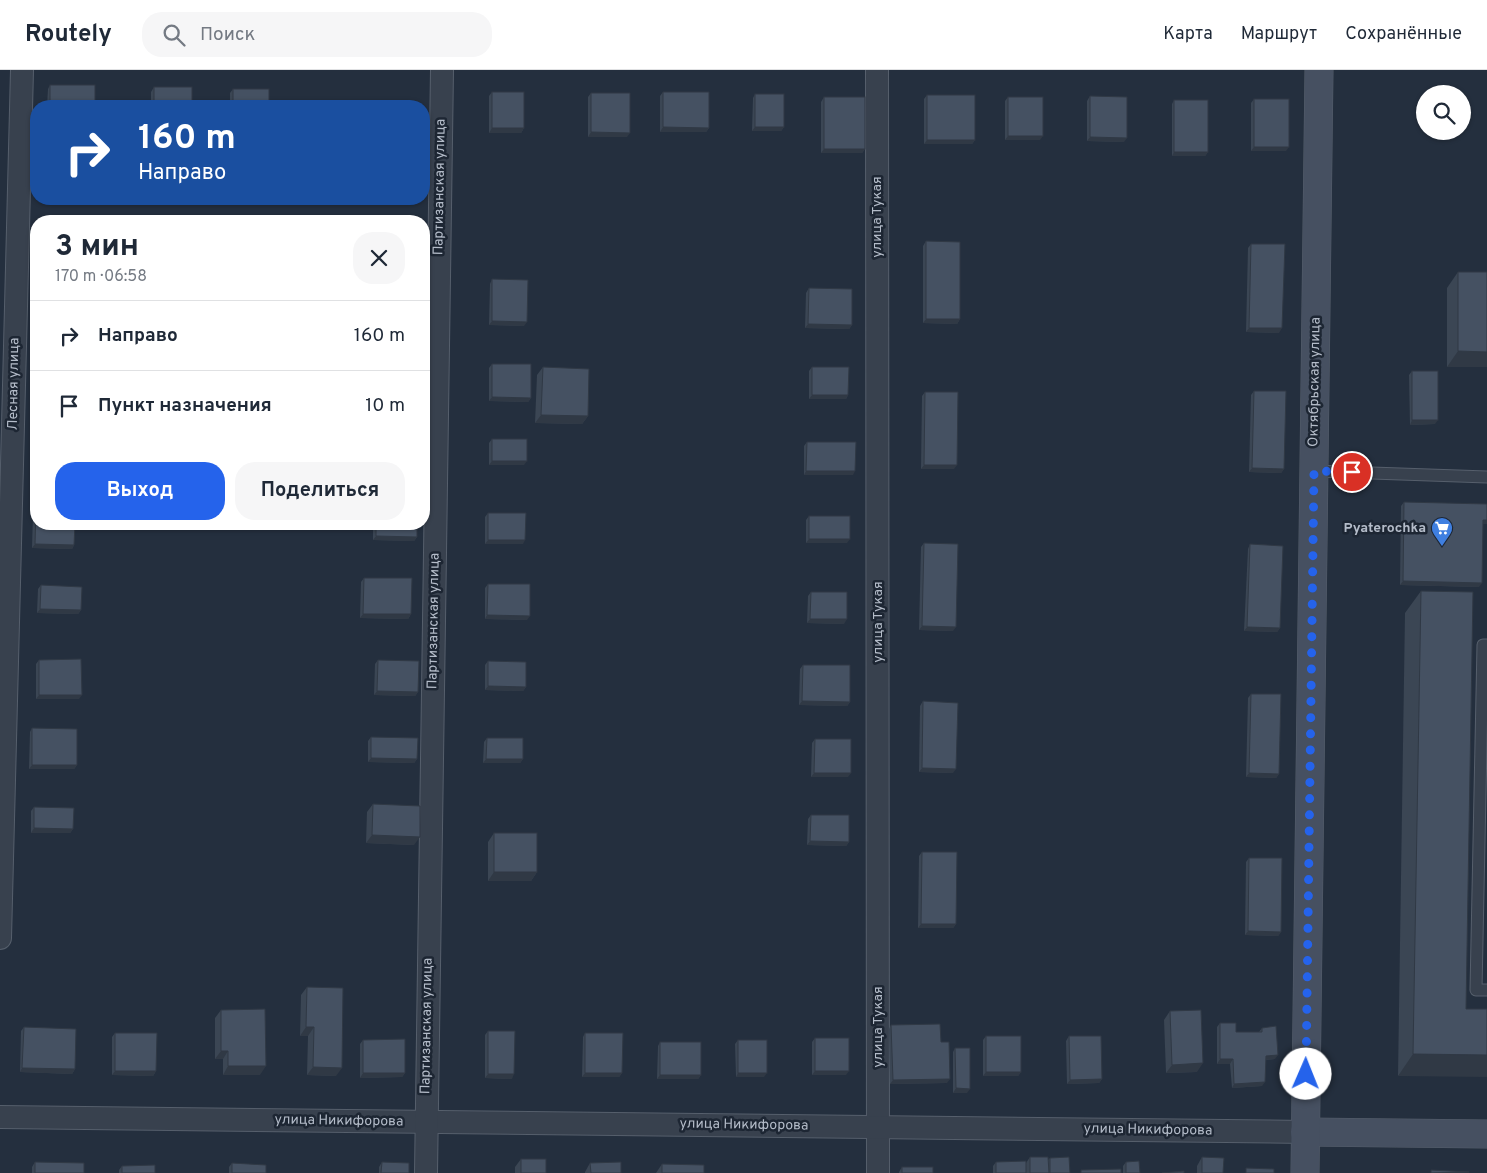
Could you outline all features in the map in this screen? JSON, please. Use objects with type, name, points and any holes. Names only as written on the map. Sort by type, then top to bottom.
[{"type":"main road","name":"Октябрьская улица","points":[[1305,1173],[1319,70]]},
{"type":"main road","name":"улица Никифорова","points":[[1305,1132],[1487,1134]]},
{"type":"street","name":"Лесная улица","points":[[0,938],[22,70]]},
{"type":"street","name":"Партизанская улица","points":[[426,1173],[442,70]]},
{"type":"street","name":"улица Тукая","points":[[877,70],[878,1173]]},
{"type":"street","name":"улица Никифорова","points":[[0,1117],[1305,1132]]},
{"type":"lane","points":[[1314,471],[1487,477]]},
{"type":"lane","points":[[1487,645],[1483,645],[1476,990],[1487,990]]},
{"type":"building","points":[[50,85],[95,85],[95,100],[50,100]]},
{"type":"building","points":[[154,87],[192,87],[192,100],[154,100]]},
{"type":"building","points":[[233,89],[269,89],[269,100],[233,100]]},
{"type":"building","points":[[492,92],[524,92],[524,128],[492,128]]},
{"type":"building","points":[[663,92],[709,92],[709,128],[663,127]]},
{"type":"building","points":[[591,93],[630,93],[630,133],[591,132]]},
{"type":"building","points":[[755,94],[784,94],[784,127],[755,127]]},
{"type":"building","points":[[927,95],[975,95],[975,140],[927,140]]},
{"type":"building","points":[[1090,96],[1127,97],[1127,138],[1090,137]]},
{"type":"building","points":[[824,97],[865,97],[865,149],[824,149]]},
{"type":"building","points":[[1008,97],[1043,97],[1043,136],[1008,136]]},
{"type":"building","points":[[1254,99],[1289,99],[1289,147],[1254,147]]},
{"type":"building","points":[[1174,100],[1208,100],[1208,152],[1174,152]]},
{"type":"building","points":[[926,241],[960,242],[960,319],[926,319]]},
{"type":"building","points":[[1251,244],[1285,244],[1282,328],[1249,328]]},
{"type":"building","points":[[1458,272],[1487,272],[1487,352],[1458,351]]},
{"type":"building","points":[[492,279],[528,280],[527,322],[492,321]]},
{"type":"building","points":[[809,288],[852,289],[852,325],[808,324]]},
{"type":"building","points":[[492,364],[531,364],[531,398],[492,397]]},
{"type":"building","points":[[543,367],[589,369],[588,416],[541,415]]},
{"type":"building","points":[[812,367],[849,367],[848,395],[812,395]]},
{"type":"building","points":[[1412,371],[1438,371],[1438,420],[1412,420]]},
{"type":"building","points":[[1254,391],[1286,391],[1284,469],[1252,468]]},
{"type":"building","points":[[925,392],[958,392],[957,465],[924,465]]},
{"type":"building","points":[[492,439],[527,439],[527,461],[492,461]]},
{"type":"building","points":[[807,442],[856,442],[855,471],[806,471]]},
{"type":"building","points":[[1404,502],[1487,504],[1487,520],[1483,520],[1482,583],[1403,581]]},
{"type":"building","points":[[488,513],[526,513],[525,540],[488,540]]},
{"type":"building","points":[[809,516],[850,516],[850,539],[809,539]]},
{"type":"building","points":[[35,530],[75,530],[74,545],[35,544]]},
{"type":"building","points":[[376,530],[417,530],[417,537],[376,536]]},
{"type":"building","points":[[924,543],[958,544],[956,627],[922,626]]},
{"type":"building","points":[[1250,544],[1283,546],[1280,628],[1247,627]]},
{"type":"building","points":[[364,578],[412,578],[411,614],[363,614]]},
{"type":"building","points":[[488,584],[530,584],[530,616],[487,615]]},
{"type":"building","points":[[41,585],[82,587],[81,610],[40,609]]},
{"type":"building","points":[[1421,591],[1473,592],[1466,1009],[1487,1009],[1487,1055],[1413,1054]]},
{"type":"building","points":[[811,592],[847,592],[847,619],[810,619]]},
{"type":"building","points":[[81,659],[82,695],[39,695],[39,660]]},
{"type":"building","points":[[378,660],[419,661],[418,692],[377,691]]},
{"type":"building","points":[[488,661],[526,662],[526,687],[488,686]]},
{"type":"building","points":[[803,665],[850,665],[850,702],[802,701]]},
{"type":"building","points":[[1251,694],[1281,694],[1279,774],[1249,773]]},
{"type":"building","points":[[923,701],[958,703],[956,769],[922,768]]},
{"type":"building","points":[[32,728],[77,729],[77,765],[32,765]]},
{"type":"building","points":[[371,737],[418,738],[417,759],[371,758]]},
{"type":"building","points":[[487,738],[523,738],[523,759],[486,759]]},
{"type":"building","points":[[815,739],[851,739],[851,773],[814,773]]},
{"type":"building","points":[[373,804],[420,806],[420,837],[372,835]]},
{"type":"building","points":[[34,807],[74,808],[73,829],[34,828]]},
{"type":"building","points":[[811,815],[849,815],[849,842],[810,841]]},
{"type":"building","points":[[494,833],[537,833],[537,872],[494,872]]},
{"type":"building","points":[[922,852],[957,852],[956,924],[921,924]]},
{"type":"building","points":[[1249,858],[1282,858],[1281,932],[1248,931]]},
{"type":"building","points":[[307,987],[343,988],[342,1068],[313,1067],[314,1027],[306,1027]]},
{"type":"building","points":[[265,1009],[266,1066],[228,1066],[228,1051],[221,1051],[221,1010]]},
{"type":"building","points":[[1201,1010],[1203,1063],[1172,1065],[1170,1011]]},
{"type":"building","points":[[1220,1023],[1236,1023],[1236,1032],[1262,1032],[1262,1028],[1276,1026],[1278,1055],[1266,1056],[1265,1082],[1234,1084],[1233,1059],[1220,1059]]},
{"type":"building","points":[[940,1024],[941,1042],[949,1042],[950,1079],[893,1080],[891,1025]]},
{"type":"building","points":[[24,1027],[76,1029],[75,1069],[22,1068]]},
{"type":"building","points":[[488,1031],[515,1031],[514,1074],[488,1074]]},
{"type":"building","points":[[115,1033],[157,1033],[156,1071],[115,1071]]},
{"type":"building","points":[[585,1033],[623,1033],[622,1073],[585,1073]]},
{"type":"building","points":[[986,1036],[1021,1036],[1021,1072],[986,1072]]},
{"type":"building","points":[[1069,1036],[1101,1036],[1102,1079],[1070,1080]]},
{"type":"building","points":[[815,1038],[849,1038],[849,1071],[815,1071]]},
{"type":"building","points":[[405,1039],[405,1073],[363,1073],[363,1040]]},
{"type":"building","points":[[738,1040],[767,1040],[767,1073],[738,1073]]},
{"type":"building","points":[[660,1042],[701,1042],[701,1075],[660,1075]]},
{"type":"building","points":[[955,1048],[970,1048],[970,1089],[956,1088]]},
{"type":"building","points":[[1030,1157],[1048,1157],[1049,1173],[1030,1173]]},
{"type":"building","points":[[1069,1157],[1070,1173],[1050,1173],[1050,1158]]},
{"type":"building","points":[[1202,1157],[1224,1158],[1223,1173],[1202,1173]]},
{"type":"building","points":[[521,1159],[546,1159],[546,1173],[521,1173]]},
{"type":"building","points":[[1026,1161],[1026,1173],[996,1173],[996,1162]]},
{"type":"building","points":[[1139,1161],[1140,1173],[1126,1173],[1126,1162]]},
{"type":"building","points":[[35,1162],[84,1163],[84,1173],[35,1173]]},
{"type":"building","points":[[382,1162],[409,1163],[409,1173],[381,1173]]},
{"type":"building","points":[[621,1162],[621,1173],[591,1173],[590,1163]]},
{"type":"building","points":[[232,1163],[266,1165],[266,1173],[232,1173]]},
{"type":"building","points":[[662,1164],[704,1165],[704,1173],[662,1173]]},
{"type":"building","points":[[155,1165],[155,1173],[122,1173],[122,1166]]},
{"type":"building","points":[[902,1167],[933,1167],[933,1173],[902,1173]]},
{"type":"building","points":[[1246,1168],[1274,1169],[1274,1173],[1246,1173]]},
{"type":"building","points":[[1121,1169],[1121,1173],[1081,1173],[1081,1170]]},
{"type":"building","points":[[1431,1170],[1469,1172],[1431,1173]]},
{"type":"building","points":[[1184,1171],[1184,1173],[1162,1173]]},
{"type":"place","name":"Pyaterochka","points":[[1442,547]]},
{"type":"route","points":[[1306,1074],[1314,471],[1352,472]]}]
